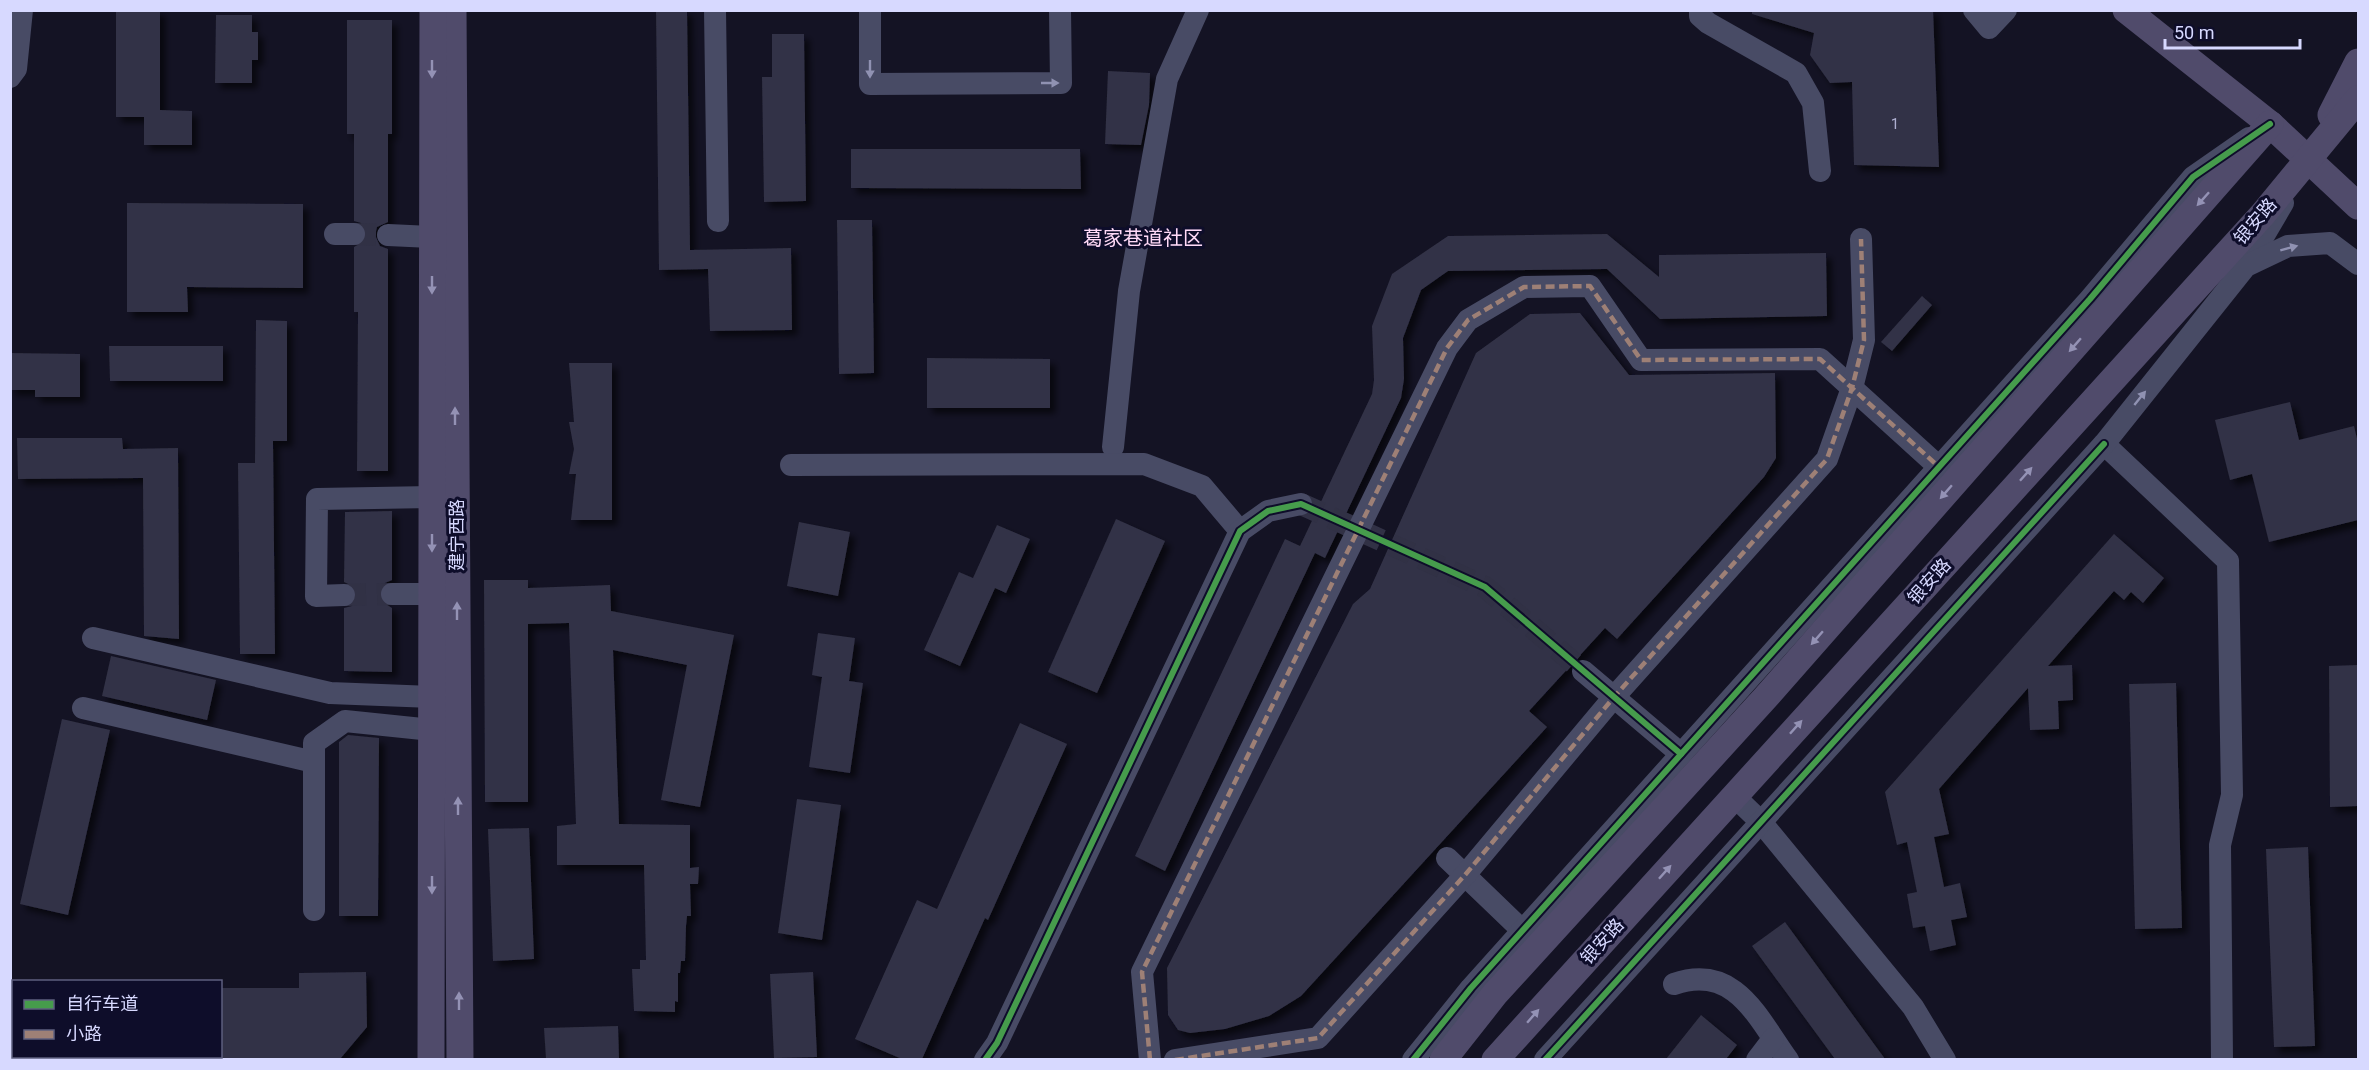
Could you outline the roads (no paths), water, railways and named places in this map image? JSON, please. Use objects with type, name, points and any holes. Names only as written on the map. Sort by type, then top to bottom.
[{"type":"main road","name":"建宁西路","points":[[431,1059],[433,10]]},
{"type":"main road","name":"建宁西路","points":[[453,10],[460,1059]]},
{"type":"main road","points":[[2126,10],[2270,124],[2358,206]]},
{"type":"main road","points":[[2308,159],[2358,62]]},
{"type":"main road","name":"银安路","points":[[1495,1059],[2255,223],[2358,99]]},
{"type":"main road","points":[[1443,1059],[1496,994],[1766,697],[2270,124]]},
{"type":"street","points":[[10,77],[16,69],[22,10]]},
{"type":"street","points":[[715,10],[718,221]]},
{"type":"street","points":[[870,10],[870,84],[1060,83],[1060,10]]},
{"type":"street","points":[[1113,447],[1129,291],[1167,79],[1198,10]]},
{"type":"street","points":[[1700,10],[1700,15],[1708,23],[1796,73],[1813,103],[1820,171]]},
{"type":"street","points":[[1974,10],[1989,28],[2006,10]]},
{"type":"street","points":[[1413,1059],[1523,931],[2090,298],[2193,177],[2270,124]]},
{"type":"street","points":[[1545,1059],[2104,444],[2246,266],[2308,159],[2358,195]]},
{"type":"street","points":[[388,235],[431,237]]},
{"type":"street","points":[[1175,1059],[1318,1038],[1465,875],[1614,697],[1827,459],[1852,388],[1863,340],[1861,239]]},
{"type":"street","points":[[2246,266],[2288,246],[2330,243],[2358,264]]},
{"type":"street","points":[[1150,1059],[1142,972],[1447,348],[1468,321],[1524,287],[1590,286],[1641,360],[1820,359],[1939,467]]},
{"type":"street","points":[[2104,444],[2228,561],[2232,795],[2220,845],[2222,1059]]},
{"type":"street","points":[[791,465],[1144,464],[1202,486],[1240,531]]},
{"type":"street","points":[[344,595],[316,596],[317,499],[432,497]]},
{"type":"street","points":[[994,1054],[1240,531],[1268,511],[1301,504]]},
{"type":"street","points":[[392,594],[432,594]]},
{"type":"street","points":[[93,638],[330,693],[432,697]]},
{"type":"street","points":[[1583,671],[1682,754]]},
{"type":"street","points":[[83,708],[314,762]]},
{"type":"street","points":[[314,910],[314,743],[345,721],[432,730]]},
{"type":"street","points":[[1734,796],[1761,822],[1913,1007],[1936,1056]]},
{"type":"street","points":[[1447,858],[1523,931]]},
{"type":"street","points":[[1674,984],[1691,978],[1701,978],[1728,985],[1742,998],[1788,1059]]},
{"type":"street","points":[[1757,1059],[1773,1039]]},
{"type":"tunnel","points":[[354,234],[388,235]]},
{"type":"tunnel","points":[[1301,504],[1485,587],[1583,671]]},
{"type":"tunnel","points":[[344,595],[392,594]]},
{"type":"district","name":"葛家巷道社区","points":[[1143,238]]}]
